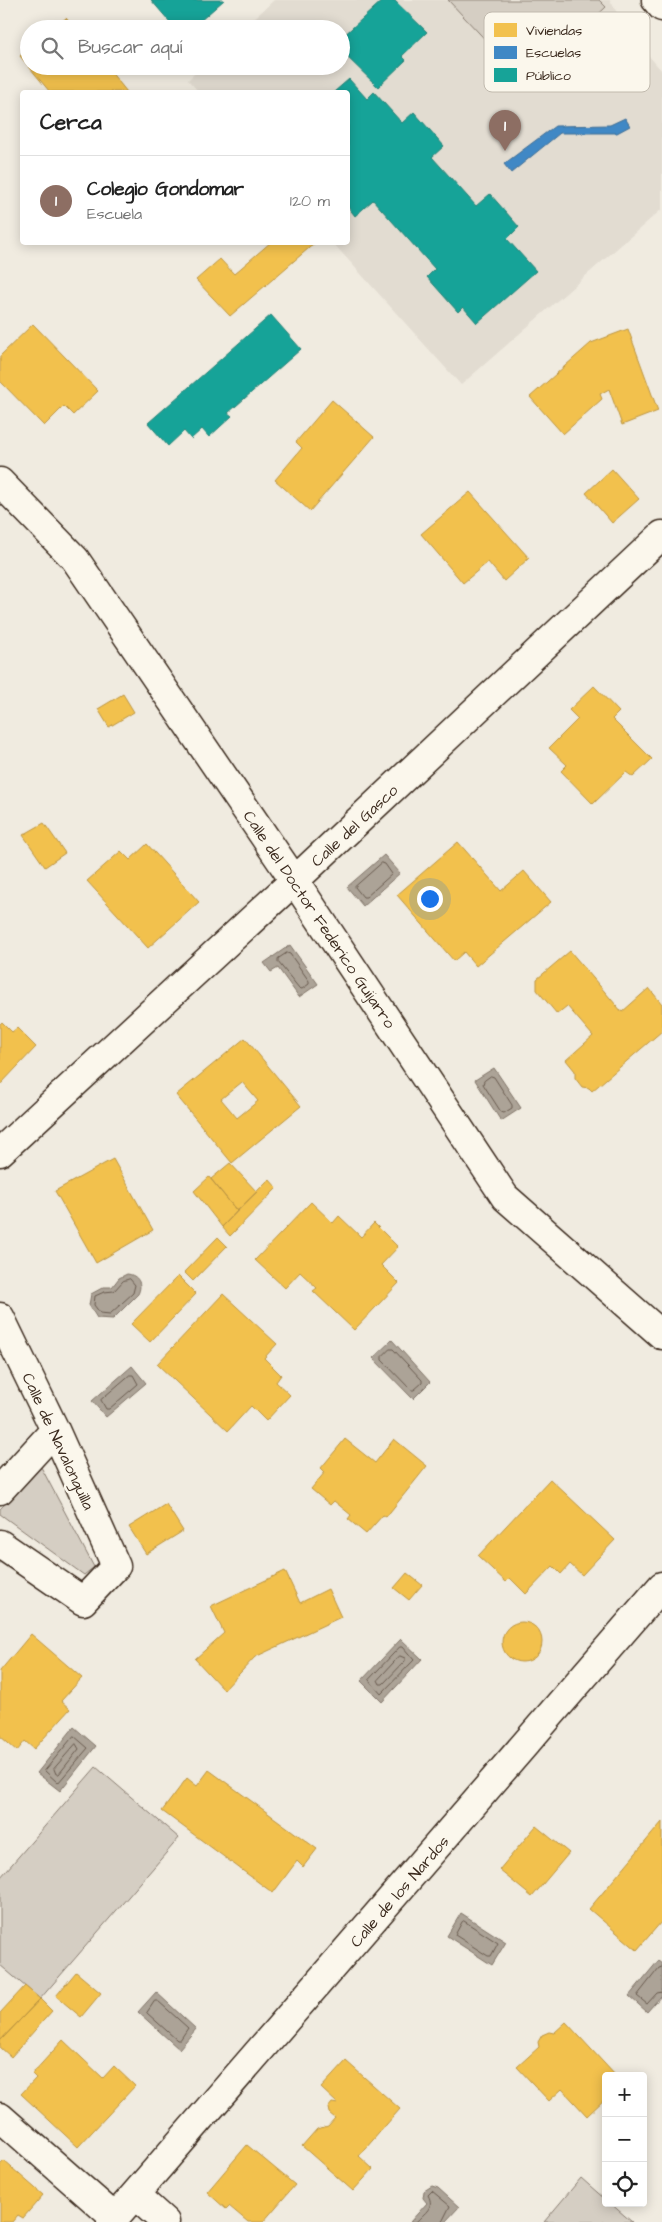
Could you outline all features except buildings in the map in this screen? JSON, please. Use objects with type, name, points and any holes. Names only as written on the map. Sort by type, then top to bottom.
[{"type":"street","points":[[656,0],[662,7]]},
{"type":"street","name":"Calle del Doctor Federico Guijarro","points":[[0,482],[75,559],[294,880],[505,1196],[662,1335]]},
{"type":"street","name":"Calle del Gasco","points":[[0,1152],[662,535]]},
{"type":"street","name":"Calle de Navalonguilla","points":[[0,1317],[55,1430],[116,1566],[83,1601],[0,1544]]},
{"type":"street","points":[[0,1490],[55,1430]]},
{"type":"street","name":"Calle de los Nardos","points":[[0,2117],[113,2220],[662,1586]]},
{"type":"street","points":[[135,2195],[165,2222]]},
{"type":"shaded area","points":[[274,0],[610,0],[617,12],[484,12],[484,92],[650,92],[650,57],[662,71],[662,209],[461,385],[335,245],[350,245],[350,90],[197,90],[188,80],[193,75],[350,75],[350,20],[253,20]]},
{"type":"shaded area","points":[[448,0],[599,0],[606,7],[601,12],[484,12],[484,38]]},
{"type":"shaded area","points":[[41,1467],[94,1567],[84,1575],[0,1514],[0,1509]]},
{"type":"shaded area","points":[[96,1767],[179,1838],[40,1999],[0,1965],[0,1878]]},
{"type":"shaded area","points":[[581,2178],[602,2196],[602,2207],[615,2207],[632,2222],[544,2222]]},
{"type":"water","points":[[384,855],[400,873],[363,906],[347,887]]},
{"type":"water","points":[[290,945],[318,984],[299,997],[278,968],[271,972],[264,963]]},
{"type":"water","points":[[494,1068],[521,1108],[501,1121],[475,1080]]},
{"type":"water","points":[[127,1274],[137,1278],[140,1284],[138,1294],[113,1319],[97,1318],[89,1305],[91,1294],[104,1287],[112,1287],[119,1278]]},
{"type":"water","points":[[392,1340],[430,1382],[413,1399],[373,1358]]},
{"type":"water","points":[[132,1366],[146,1383],[106,1417],[92,1401]]},
{"type":"water","points":[[401,1639],[422,1659],[382,1702],[361,1681]]},
{"type":"water","points":[[74,1727],[96,1746],[60,1791],[37,1773]]},
{"type":"water","points":[[461,1913],[506,1942],[492,1965],[447,1936]]},
{"type":"water","points":[[658,1961],[662,1964],[662,1995],[647,2012],[629,1996]]},
{"type":"water","points":[[156,1992],[196,2029],[179,2049],[138,2012]]},
{"type":"water","points":[[432,2186],[438,2188],[459,2207],[445,2222],[410,2222],[427,2203],[423,2198],[424,2191]]},
{"type":"place","name":"Colegio Gondomar","points":[[505,151]]}]
